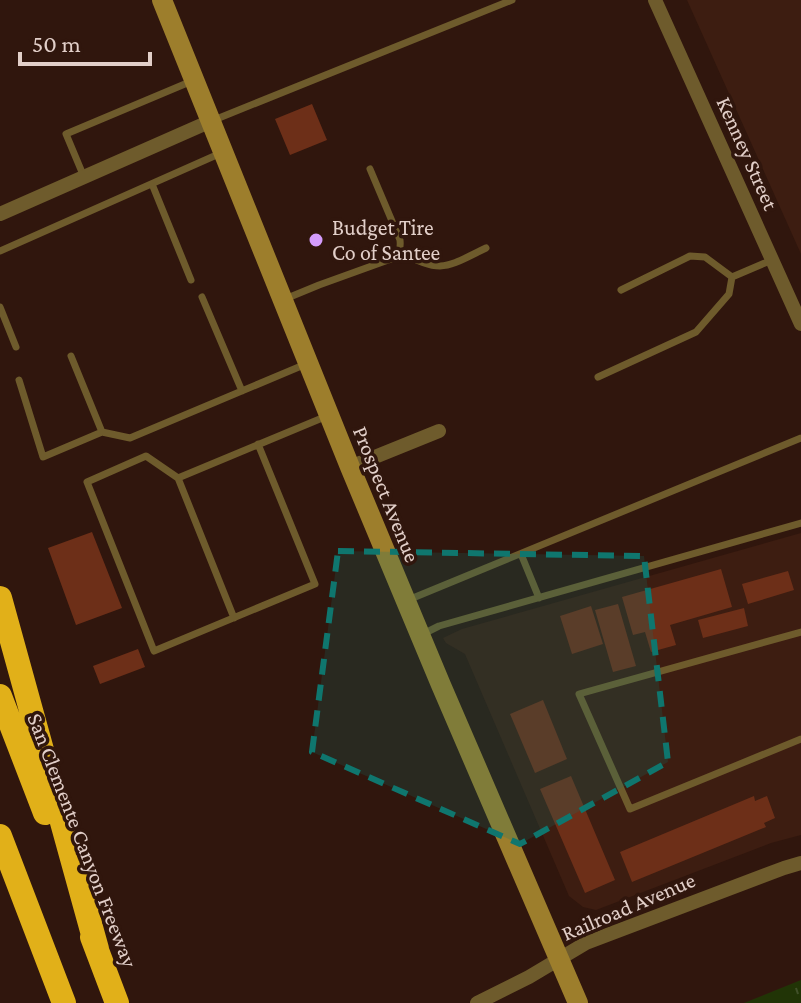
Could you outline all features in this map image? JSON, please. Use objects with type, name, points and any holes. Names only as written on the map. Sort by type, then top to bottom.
[{"type":"highway","points":[[0,598],[97,949]]},
{"type":"highway","name":"San Clemente Canyon Freeway","points":[[0,696],[117,1003]]},
{"type":"highway","points":[[0,836],[64,1003]]},
{"type":"main road","name":"Prospect Avenue","points":[[162,0],[420,636],[578,1003]]},
{"type":"street","name":"Kenney Street","points":[[655,0],[772,260],[796,298],[801,324]]},
{"type":"street","points":[[0,214],[211,121]]},
{"type":"street","points":[[350,467],[439,431]]},
{"type":"street","name":"Railroad Avenue","points":[[477,1003],[586,943],[801,863]]},
{"type":"lane","points":[[211,121],[512,0]]},
{"type":"lane","points":[[84,177],[66,134],[194,80]]},
{"type":"lane","points":[[0,251],[223,153]]},
{"type":"lane","points":[[282,300],[391,259],[399,252],[400,240],[370,169]]},
{"type":"lane","points":[[152,184],[191,280]]},
{"type":"lane","points":[[399,252],[440,268],[486,248]]},
{"type":"lane","points":[[621,290],[690,256],[705,257],[732,277]]},
{"type":"lane","points":[[732,277],[772,260]]},
{"type":"lane","points":[[598,377],[696,332],[729,294],[732,277]]},
{"type":"lane","points":[[202,297],[242,391]]},
{"type":"lane","points":[[0,307],[16,347]]},
{"type":"lane","points":[[71,356],[102,432]]},
{"type":"lane","points":[[19,380],[43,457],[102,432],[130,438],[308,363]]},
{"type":"lane","points":[[178,478],[329,415]]},
{"type":"lane","points":[[406,601],[801,438]]},
{"type":"lane","points":[[234,618],[178,478],[146,456],[87,482],[154,651],[234,618],[315,584],[258,444]]},
{"type":"lane","points":[[420,636],[439,626],[801,523]]},
{"type":"lane","points":[[521,554],[539,598]]},
{"type":"lane","points":[[801,632],[579,694],[630,809],[801,739]]},
{"type":"highlighted area","points":[[338,551],[644,556],[668,762],[520,844],[312,752]]},
{"type":"shaded area","points":[[687,0],[801,0],[801,254]]},
{"type":"shaded area","points":[[801,533],[801,835],[771,843],[596,910],[583,907],[569,896],[465,654],[443,638],[462,629]]},
{"type":"green space","points":[[801,980],[801,1003],[744,1003]]},
{"type":"building","points":[[312,104],[327,140],[290,155],[275,119]]},
{"type":"building","points":[[92,532],[122,608],[76,625],[48,548]]},
{"type":"building","points":[[721,569],[732,607],[670,625],[676,645],[651,652],[645,632],[633,635],[622,597]]},
{"type":"building","points":[[788,571],[794,590],[748,604],[742,584]]},
{"type":"building","points":[[618,604],[636,666],[613,672],[595,610]]},
{"type":"building","points":[[591,606],[603,644],[572,654],[560,616]]},
{"type":"building","points":[[744,608],[748,626],[703,638],[698,620]]},
{"type":"building","points":[[138,649],[145,667],[100,684],[93,666]]},
{"type":"building","points":[[543,700],[567,759],[535,773],[510,714]]},
{"type":"building","points":[[571,776],[615,880],[585,893],[540,789]]},
{"type":"building","points":[[754,796],[755,801],[767,796],[775,818],[764,823],[766,827],[632,882],[620,852]]},
{"type":"place","name":"Budget Tire Co of Santee","points":[[316,240]]}]
